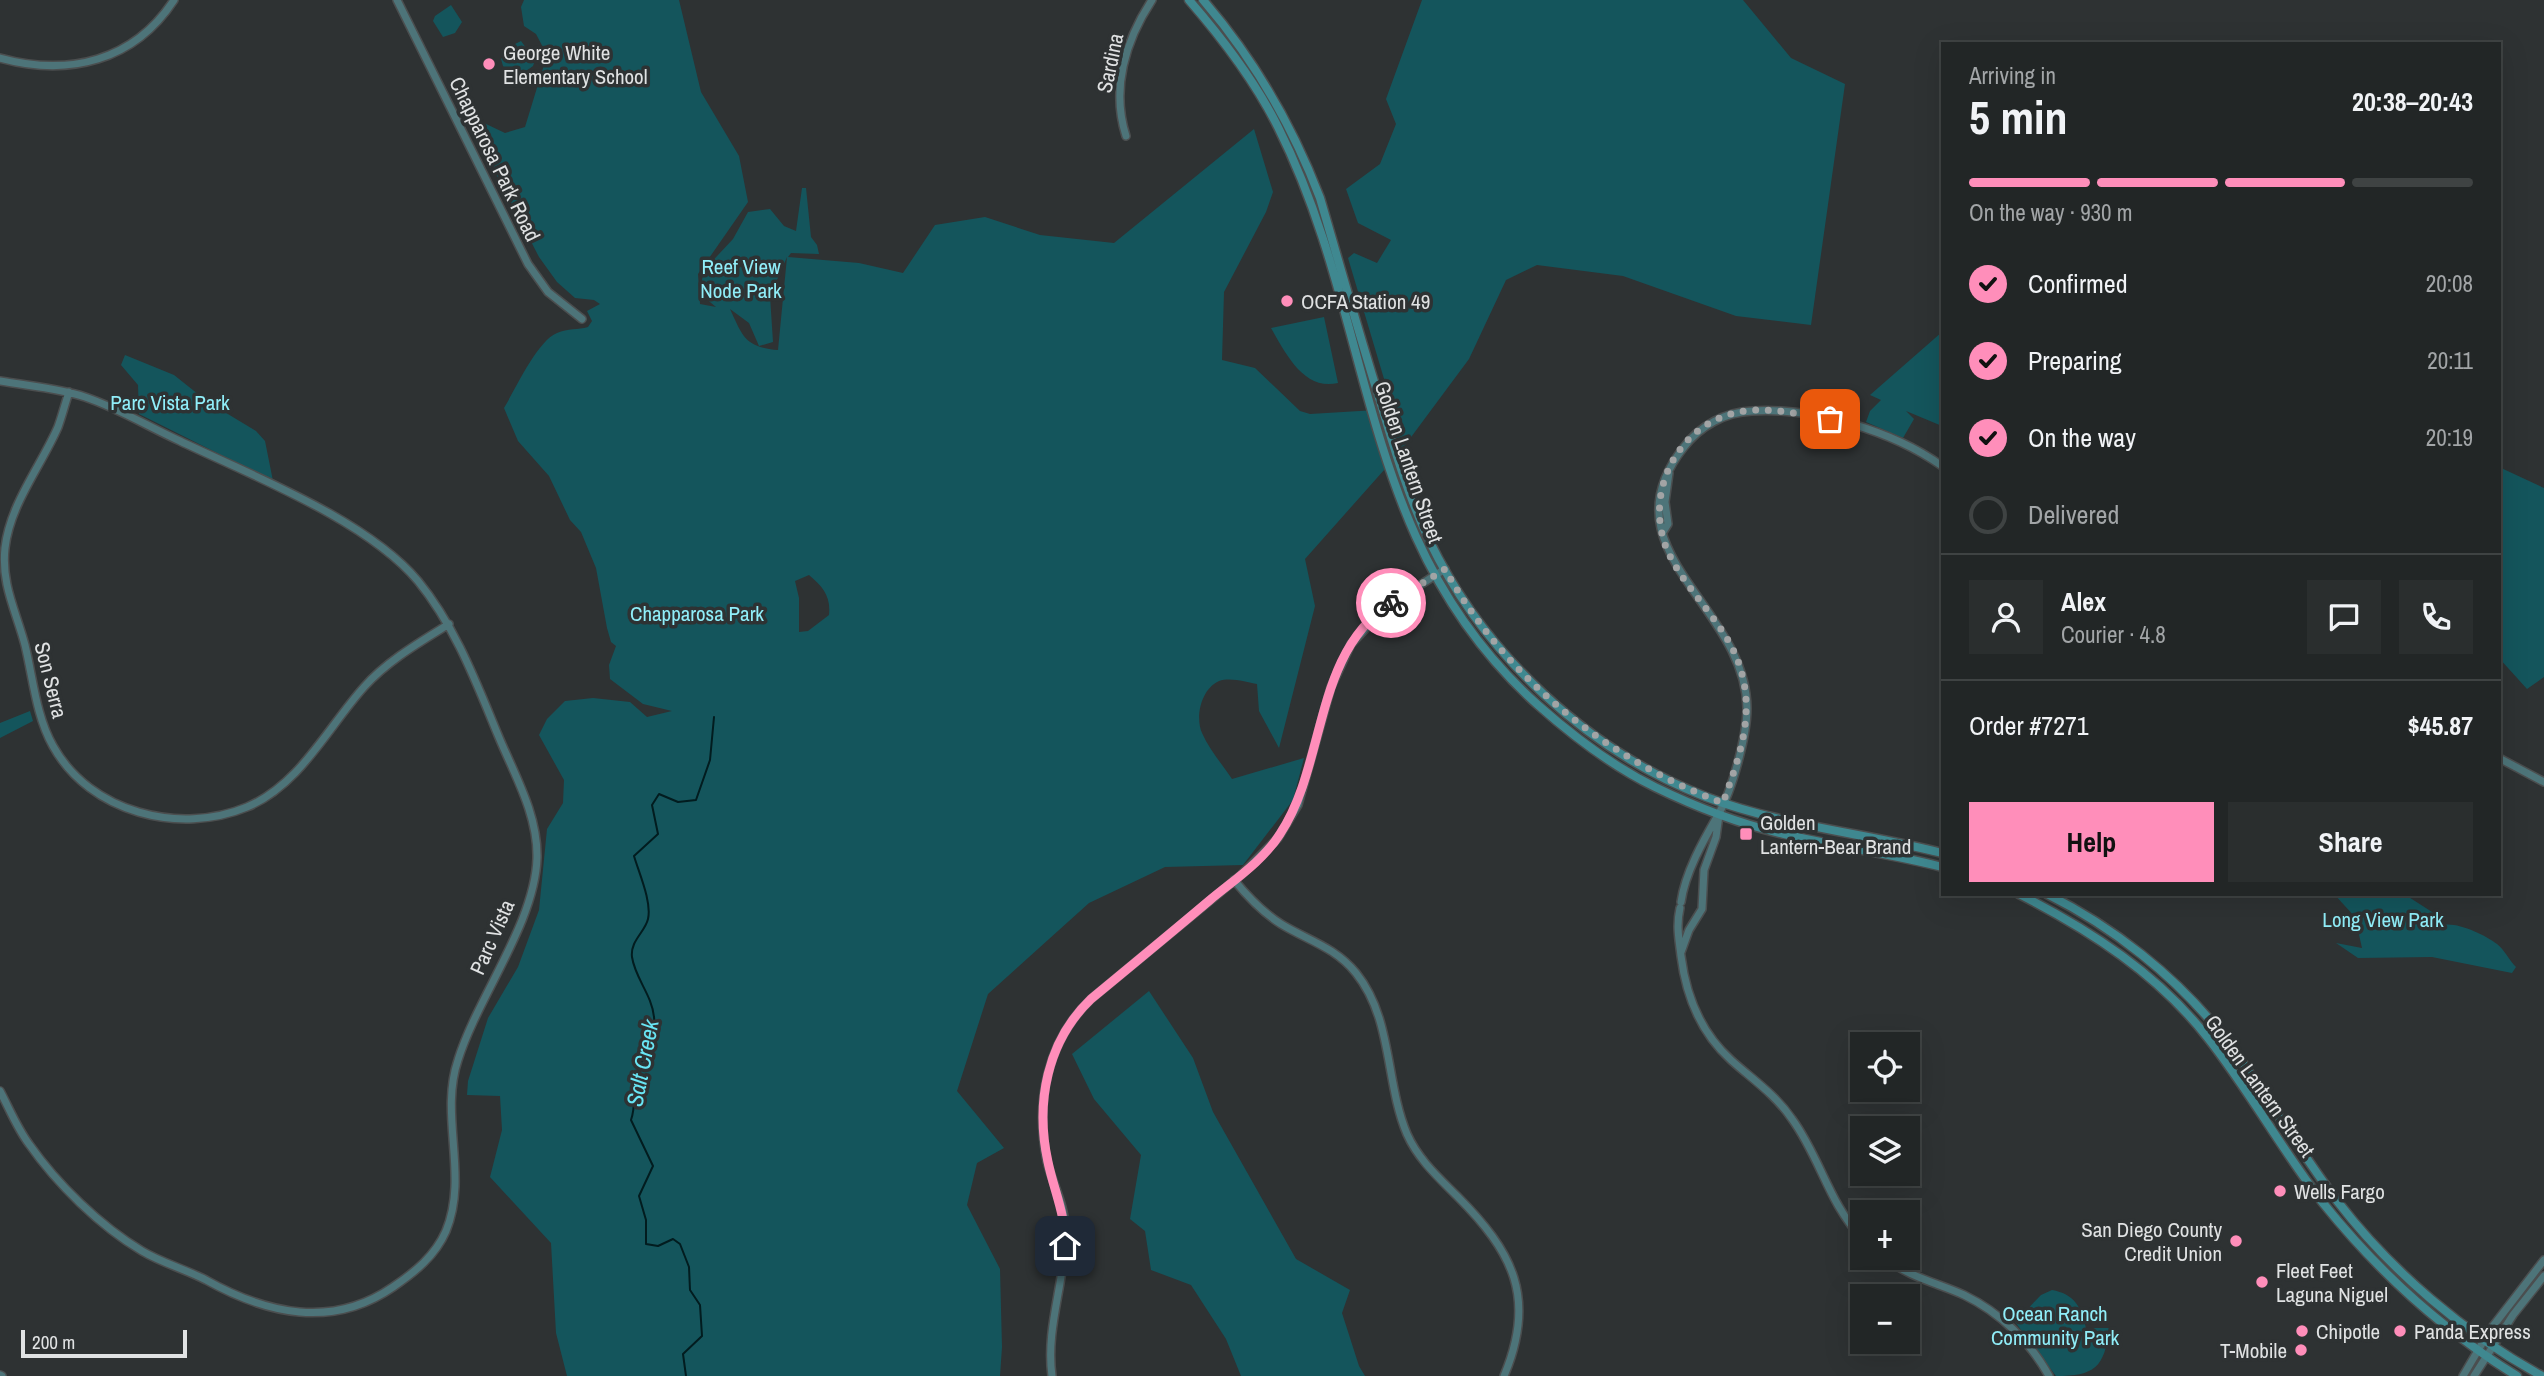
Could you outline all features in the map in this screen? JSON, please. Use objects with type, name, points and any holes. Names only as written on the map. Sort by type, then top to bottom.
[{"type":"main road","name":"Golden Lantern Street","points":[[1189,0],[1250,80],[1289,150],[1336,287],[1388,468],[1406,518],[1433,576],[1497,664],[1564,728],[1630,774],[1719,814],[1786,835],[1941,867]]},
{"type":"main road","name":"Golden Lantern Street","points":[[1203,0],[1238,40],[1254,65],[1306,161],[1320,198],[1413,503],[1445,569],[1494,641],[1556,705],[1643,767],[1723,803],[1779,820],[1941,853]]},
{"type":"main road","name":"Golden Lantern Street","points":[[2023,896],[2068,919],[2105,943],[2181,1008],[2229,1065],[2336,1219],[2385,1271],[2477,1350],[2517,1376]]},
{"type":"main road","name":"Golden Lantern Street","points":[[2050,896],[2113,933],[2172,981],[2232,1049],[2323,1182],[2363,1232],[2418,1285],[2484,1339],[2542,1376]]},
{"type":"street","points":[[0,58],[42,67],[95,62],[141,38],[159,21],[174,0]]},
{"type":"street","name":"Chapparosa Park Road","points":[[397,0],[528,264],[548,292],[582,319]]},
{"type":"street","name":"Sardina","points":[[1126,136],[1119,107],[1122,72],[1135,29],[1152,0]]},
{"type":"street","name":"Parc Vista","points":[[0,381],[69,392],[127,415],[360,531],[391,553],[417,580],[449,624],[530,811],[537,858],[527,906],[464,1040],[455,1068],[450,1111],[457,1181],[446,1232],[421,1268],[380,1296],[326,1314],[290,1313],[224,1291],[143,1251],[86,1207],[28,1143],[0,1091]]},
{"type":"street","name":"Son Serra","points":[[69,392],[58,426],[11,520],[5,548],[5,582],[23,640],[44,727],[53,747],[69,769],[91,789],[151,817],[179,820],[207,818],[247,807],[282,784],[308,758],[365,686],[406,650],[449,624]]},
{"type":"street","points":[[1681,953],[1689,929],[1702,909],[1704,870],[1716,837],[1719,814],[1746,727],[1742,672],[1726,635],[1670,556],[1663,532],[1668,524],[1665,502],[1669,472],[1675,458],[1702,428],[1735,413],[1754,411],[1830,419],[1869,428],[1913,447],[1941,465]]},
{"type":"street","points":[[1052,1376],[1050,1344],[1064,1269],[1066,1226],[1048,1163],[1043,1123],[1043,1100],[1053,1055],[1075,1015],[1234,880],[1278,838],[1298,805],[1331,687],[1351,644],[1379,612],[1445,569]]},
{"type":"street","points":[[2501,759],[2544,782]]},
{"type":"street","points":[[1719,814],[1711,824],[1689,873],[1681,905],[1677,937],[1686,989],[1699,1020],[1731,1060],[1763,1086],[1793,1119],[1850,1223]]},
{"type":"street","points":[[1234,880],[1260,909],[1335,953],[1356,973],[1373,1004],[1381,1025],[1408,1136],[1429,1168],[1486,1225],[1511,1268],[1518,1298],[1519,1325],[1504,1376]]},
{"type":"street","points":[[2463,1376],[2484,1339],[2544,1259]]},
{"type":"street","points":[[1904,1270],[1964,1296],[1993,1313],[2024,1340],[2049,1376]]},
{"type":"street","points":[[2474,1376],[2492,1345],[2544,1276]]},
{"type":"green space","points":[[524,0],[679,0],[701,92],[739,156],[748,202],[698,274],[700,304],[716,307],[704,297],[701,285],[704,270],[733,239],[748,212],[770,209],[784,226],[796,231],[802,188],[806,188],[811,237],[819,254],[791,253],[788,257],[859,263],[903,273],[935,225],[985,217],[1040,235],[1114,243],[1254,129],[1273,192],[1266,212],[1224,292],[1222,360],[1255,368],[1300,411],[1310,414],[1393,409],[1348,258],[1354,253],[1377,263],[1391,240],[1358,223],[1346,189],[1380,164],[1396,124],[1386,99],[1422,0],[1743,0],[1791,58],[1845,84],[1811,325],[1736,316],[1623,276],[1537,265],[1506,280],[1469,359],[1400,452],[1305,559],[1315,606],[1279,748],[1259,711],[1257,684],[1238,680],[1219,681],[1208,690],[1201,704],[1199,719],[1202,733],[1232,779],[1304,758],[1293,800],[1243,865],[1165,867],[1089,903],[988,994],[957,1091],[1004,1148],[977,1163],[967,1205],[1000,1269],[1000,1376],[567,1376],[556,1333],[551,1243],[490,1177],[502,1130],[500,1096],[467,1095],[468,1081],[488,1018],[518,967],[539,910],[547,829],[563,803],[564,780],[539,735],[547,719],[565,701],[593,698],[630,702],[647,717],[672,711],[643,704],[610,679],[609,665],[616,646],[611,642],[607,628],[596,568],[581,532],[570,520],[549,476],[518,441],[504,408],[527,367],[549,338],[565,330],[588,327],[592,321],[587,311],[600,304],[594,300],[575,298],[557,282],[539,257],[465,114],[505,133],[525,127],[547,55],[536,34],[524,26],[521,7]],"holes":[[[787,257],[778,350],[767,349],[758,346],[747,339],[730,309],[749,323],[759,346],[773,342],[770,296]],[[809,575],[825,592],[829,602],[829,615],[808,631],[799,632],[799,598],[795,581]]]},
{"type":"green space","points":[[451,5],[462,22],[455,33],[443,37],[433,21],[435,16]]},
{"type":"green space","points":[[521,41],[535,60],[533,66],[515,79],[503,66],[501,59],[511,46]]},
{"type":"green space","points":[[1324,317],[1338,383],[1326,384],[1306,376],[1290,359],[1271,328]]},
{"type":"green space","points":[[1941,333],[1941,426],[1906,411],[1914,419],[1903,438],[1866,422],[1870,411],[1881,400],[1870,395]]},
{"type":"green space","name":"Parc Vista Park","points":[[125,355],[174,375],[208,402],[256,431],[265,441],[273,481],[139,414],[138,385],[121,365]]},
{"type":"green space","points":[[2501,468],[2544,488],[2544,677],[2527,689],[2501,660]]},
{"type":"green space","points":[[30,711],[33,721],[0,738],[0,723]]},
{"type":"green space","name":"Long View Park","points":[[2336,896],[2407,896],[2443,919],[2443,925],[2464,927],[2492,940],[2516,967],[2512,973],[2432,957],[2358,958],[2336,943],[2362,948],[2355,917]]},
{"type":"green space","points":[[1149,991],[1193,1058],[1213,1112],[1296,1259],[1350,1290],[1342,1313],[1359,1366],[1365,1376],[1241,1376],[1226,1339],[1191,1285],[1151,1270],[1145,1231],[1130,1219],[1141,1155],[1094,1099],[1072,1054]]},
{"type":"green space","name":"Ocean Ranch Community Park","points":[[2052,1290],[2075,1302],[2082,1313],[2086,1328],[2109,1328],[2100,1361],[2088,1371],[2056,1376],[2015,1322],[2041,1295]]},
{"type":"waterway","name":"Salt Creek","points":[[686,1376],[683,1354],[702,1336],[700,1305],[690,1290],[689,1267],[680,1244],[673,1239],[658,1246],[646,1244],[646,1220],[639,1196],[653,1166],[631,1120],[636,1078],[651,1041],[654,1025],[653,1009],[632,957],[633,946],[646,924],[649,912],[647,896],[634,856],[658,834],[652,805],[659,794],[678,802],[696,800],[710,760],[714,717]]},
{"type":"way so far","points":[[1391,603],[1445,569],[1479,623],[1534,685],[1556,705],[1607,744],[1643,767],[1723,803],[1736,768],[1746,727],[1747,704],[1742,672],[1726,635],[1670,556],[1658,524],[1662,481],[1689,441],[1702,428],[1721,418],[1754,411],[1830,419]]},
{"type":"place","name":"George White Elementary School","points":[[489,64]]},
{"type":"place","name":"OCFA Station 49","points":[[1287,301]]},
{"type":"place","name":"Golden Lantern-Bear Brand","points":[[1746,834]]},
{"type":"place","name":"Wells Fargo","points":[[2280,1191]]},
{"type":"place","name":"San Diego County Credit Union","points":[[2236,1241]]},
{"type":"place","name":"Fleet Feet Laguna Niguel","points":[[2262,1282]]},
{"type":"place","name":"Chipotle","points":[[2302,1331]]},
{"type":"place","name":"Panda Express","points":[[2400,1331]]},
{"type":"place","name":"T-Mobile","points":[[2301,1350]]},
{"type":"route","points":[[1065,1246],[1066,1226],[1048,1163],[1043,1123],[1047,1077],[1060,1038],[1075,1015],[1091,999],[1241,876],[1278,838],[1298,805],[1339,667],[1351,644],[1364,628],[1391,603]]},
{"type":"park label","name":"Reef View Node Park","points":[[741,278]]},
{"type":"park label","name":"Chapparosa Park","points":[[697,613]]}]
